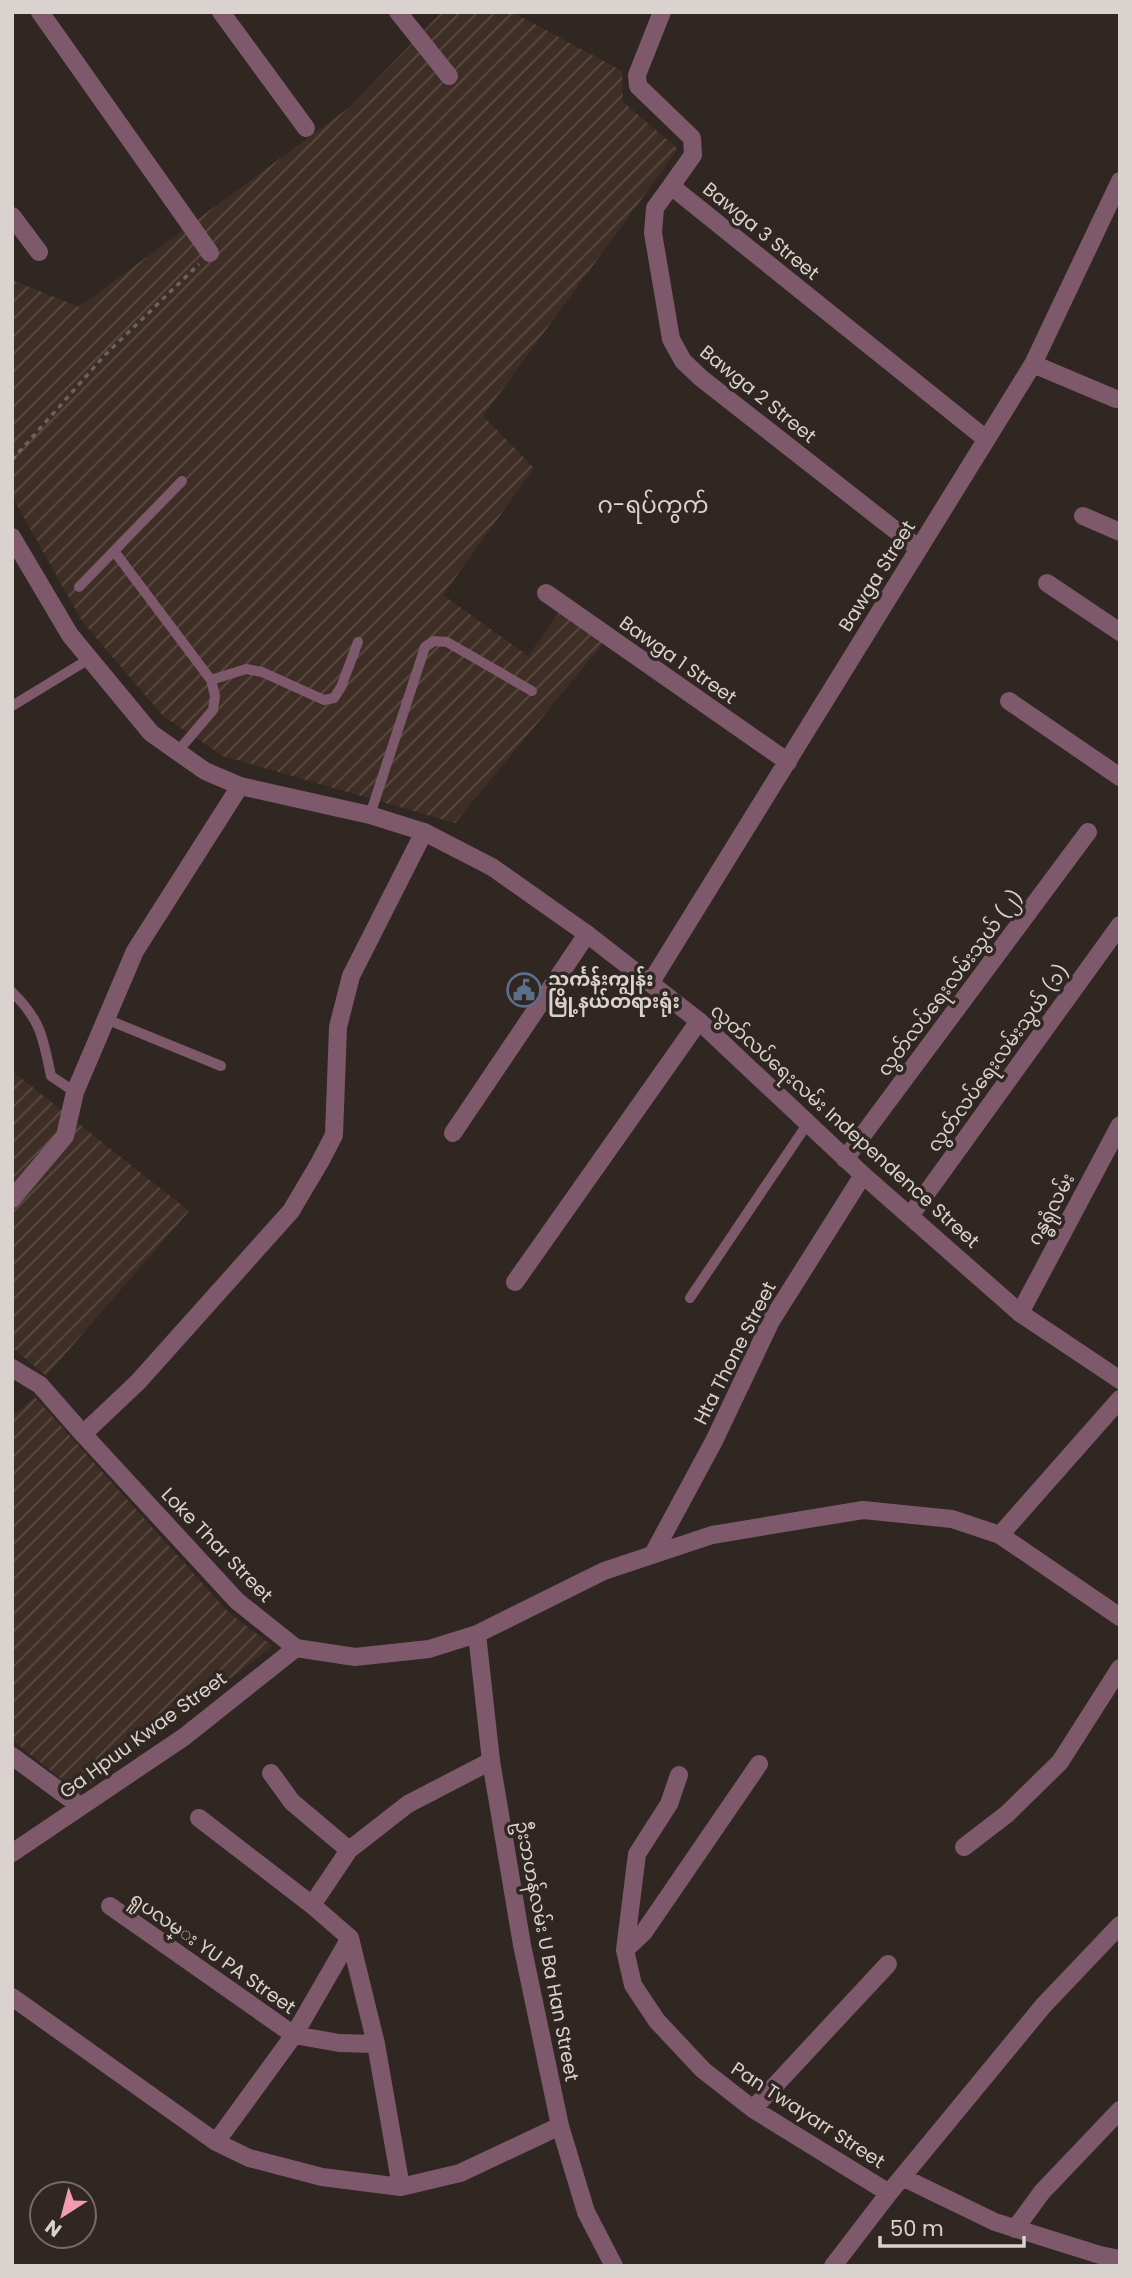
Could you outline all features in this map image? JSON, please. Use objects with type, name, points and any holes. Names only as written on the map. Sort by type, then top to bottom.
[{"type":"street","points":[[40,12],[210,253]]},
{"type":"street","points":[[221,12],[306,128]]},
{"type":"street","points":[[398,12],[449,76]]},
{"type":"street","name":"Bawga 3 Street","points":[[662,12],[637,75],[638,86],[692,138],[693,155],[671,186],[986,439]]},
{"type":"street","name":"Bawga Street","points":[[651,982],[1032,364],[1120,181]]},
{"type":"street","name":"Bawga 2 Street","points":[[671,186],[655,208],[653,233],[671,339],[683,361],[918,548]]},
{"type":"street","points":[[12,216],[39,253]]},
{"type":"street","points":[[1032,364],[1118,401]]},
{"type":"street","points":[[1083,516],[1120,532]]},
{"type":"street","name":"လွတ်လပ်ရေးလမ်း Independence Street","points":[[12,537],[70,635],[151,733],[205,771],[240,786],[370,815],[424,832],[492,867],[587,934],[699,1021],[845,1159],[1020,1314],[1120,1380]]},
{"type":"street","points":[[1047,583],[1120,632]]},
{"type":"street","name":"Bawga 1 Street","points":[[546,593],[788,762]]},
{"type":"street","points":[[1009,702],[1120,777]]},
{"type":"street","points":[[16,1188],[65,1136],[75,1092],[135,951],[240,786]]},
{"type":"street","points":[[83,1434],[138,1382],[291,1211],[320,1162],[334,1135],[338,1027],[351,976],[424,832]]},
{"type":"street","name":"လွတ်လပ်ရေးလမ်းသွယ် (၂)","points":[[845,1159],[1088,832]]},
{"type":"street","name":"လွတ်လပ်ရေးလမ်းသွယ် (၁)","points":[[910,1216],[1120,925]]},
{"type":"street","points":[[453,1133],[587,934]]},
{"type":"street","points":[[515,1282],[699,1021]]},
{"type":"street","name":"ဂန္ဓရုံလမ်း","points":[[1020,1314],[1120,1125]]},
{"type":"street","name":"Hta Thone Street","points":[[653,1554],[714,1441],[771,1321],[863,1175]]},
{"type":"street","name":"Loke Thar Street","points":[[12,1368],[40,1385],[237,1601],[296,1648],[355,1657],[429,1649],[477,1634],[604,1571],[712,1535],[863,1510],[952,1518],[1000,1535],[1120,1617]]},
{"type":"street","points":[[1000,1535],[1120,1399]]},
{"type":"street","name":"ဦးဘဟန်လမ်း U Ba Han Street","points":[[477,1634],[491,1761],[522,1945],[560,2126],[586,2212],[614,2266]]},
{"type":"street","name":"Ga Hpuu Kwae Street","points":[[12,1853],[184,1737],[296,1648]]},
{"type":"street","points":[[964,1847],[1007,1814],[1060,1762],[1120,1668]]},
{"type":"street","points":[[12,1756],[80,1806]]},
{"type":"street","points":[[312,1905],[349,1850],[408,1804],[491,1761]]},
{"type":"street","points":[[625,1950],[644,1932],[759,1764]]},
{"type":"street","points":[[271,1773],[292,1802],[349,1850]]},
{"type":"street","name":"Pan Twayarr Street","points":[[679,1775],[669,1804],[637,1854],[625,1950],[633,1985],[657,2021],[703,2070],[753,2109],[889,2193]]},
{"type":"street","points":[[199,1818],[312,1905],[350,1938],[376,2044],[401,2187]]},
{"type":"street","name":"ရူပလမ္း YU PA Street","points":[[110,1906],[294,2035],[339,2043],[376,2044]]},
{"type":"street","points":[[833,2266],[902,2176],[1043,2006],[1120,1925]]},
{"type":"street","points":[[216,2142],[294,2035],[350,1938]]},
{"type":"street","points":[[753,2109],[888,1964]]},
{"type":"street","points":[[12,1997],[216,2142],[249,2158],[322,2177],[401,2187],[460,2173],[560,2126]]},
{"type":"street","points":[[1015,2229],[1042,2192],[1120,2110]]},
{"type":"street","points":[[902,2176],[995,2222],[1096,2260],[1120,2259]]},
{"type":"lane","points":[[79,587],[182,481]]},
{"type":"lane","points":[[114,551],[211,680],[215,696],[213,709],[178,751]]},
{"type":"lane","points":[[370,815],[425,647],[434,641],[447,642],[532,691]]},
{"type":"lane","points":[[211,680],[246,668],[262,672],[324,700],[334,698],[341,687],[358,642]]},
{"type":"lane","points":[[12,706],[89,659]]},
{"type":"lane","points":[[12,992],[25,1004],[41,1030],[51,1076],[75,1092]]},
{"type":"lane","points":[[106,1018],[221,1066]]},
{"type":"lane","points":[[690,1298],[808,1124]]},
{"type":"path","points":[[12,460],[105,355],[210,253]]},
{"type":"shaded area","points":[[442,12],[512,12],[622,71],[623,102],[678,149],[483,416],[534,468],[443,595],[528,656],[562,609],[606,640],[455,823],[223,756],[163,716],[82,621],[12,496],[12,280],[79,307],[350,107]]},
{"type":"shaded area","points":[[12,1071],[189,1211],[46,1376],[12,1347]]},
{"type":"shaded area","points":[[35,1397],[229,1613],[273,1646],[79,1793],[12,1740],[12,1416]]},
{"type":"place","name":"သင်္ကန်းကျွန်း မြို့နယ်တရားရုံး","points":[[524,990]]},
{"type":"district","name":"ဂ-ရပ်ကွက်","points":[[653,505]]}]
